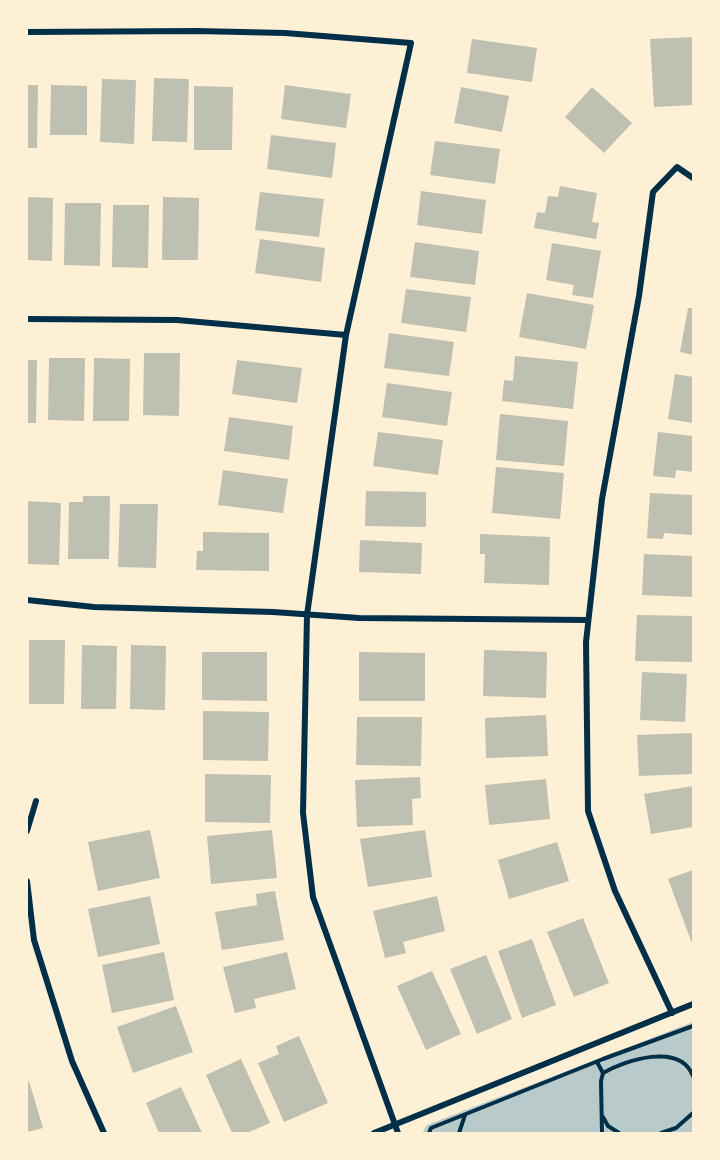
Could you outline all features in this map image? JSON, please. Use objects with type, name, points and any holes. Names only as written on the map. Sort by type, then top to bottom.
[{"type":"street","points":[[27,32],[285,33],[411,43],[345,335],[307,615],[303,813],[313,897],[398,1133]]},
{"type":"street","points":[[672,1013],[615,891],[588,811],[586,642],[602,499],[639,296],[653,192],[677,167],[693,177]]},
{"type":"street","points":[[27,319],[177,320],[345,335]]},
{"type":"street","points":[[27,600],[94,607],[273,612],[359,618],[588,620]]},
{"type":"street","points":[[27,831],[36,801]]},
{"type":"street","points":[[27,881],[34,940],[72,1061],[104,1133]]},
{"type":"street","points":[[374,1133],[693,1004]]},
{"type":"path","points":[[429,1133],[431,1128],[693,1026]]},
{"type":"path","points":[[603,1073],[629,1061],[656,1056],[682,1062],[690,1068],[693,1076]]},
{"type":"path","points":[[597,1062],[603,1073],[601,1081],[602,1133]]},
{"type":"path","points":[[602,1113],[608,1126],[619,1133]]},
{"type":"path","points":[[661,1133],[676,1128],[693,1113]]},
{"type":"path","points":[[459,1133],[465,1115]]},
{"type":"shaded area","points":[[693,1022],[693,1133],[422,1133],[427,1125]]},
{"type":"building","points":[[693,37],[693,105],[654,107],[650,39]]},
{"type":"building","points":[[472,39],[537,48],[532,82],[467,73]]},
{"type":"building","points":[[154,78],[189,79],[187,142],[152,141]]},
{"type":"building","points":[[102,79],[136,80],[134,144],[100,142]]},
{"type":"building","points":[[27,85],[38,85],[37,148],[27,148]]},
{"type":"building","points":[[51,85],[87,86],[87,135],[50,135]]},
{"type":"building","points":[[285,85],[351,94],[346,128],[281,119]]},
{"type":"building","points":[[194,86],[233,87],[232,150],[194,150]]},
{"type":"building","points":[[461,87],[509,96],[502,132],[454,123]]},
{"type":"building","points":[[592,87],[632,123],[604,153],[565,117]]},
{"type":"building","points":[[271,135],[336,143],[332,178],[267,169]]},
{"type":"building","points":[[435,141],[500,149],[495,184],[430,175]]},
{"type":"building","points":[[560,186],[597,193],[592,222],[599,223],[596,239],[534,228],[537,212],[545,213],[548,196],[558,197]]},
{"type":"building","points":[[421,191],[486,200],[482,234],[417,225]]},
{"type":"building","points":[[260,192],[324,199],[319,237],[255,230]]},
{"type":"building","points":[[27,197],[53,198],[52,261],[27,260]]},
{"type":"building","points":[[163,197],[199,198],[198,260],[162,260]]},
{"type":"building","points":[[65,203],[101,203],[100,266],[64,265]]},
{"type":"building","points":[[113,205],[149,205],[148,268],[112,267]]},
{"type":"building","points":[[260,239],[325,248],[321,282],[255,273]]},
{"type":"building","points":[[415,242],[479,251],[475,285],[410,277]]},
{"type":"building","points":[[552,243],[601,251],[593,298],[572,295],[574,285],[546,280]]},
{"type":"building","points":[[406,289],[471,297],[466,332],[401,323]]},
{"type":"building","points":[[527,293],[594,305],[586,349],[519,337]]},
{"type":"building","points":[[688,308],[693,308],[693,355],[680,352]]},
{"type":"building","points":[[389,333],[454,342],[449,376],[384,368]]},
{"type":"building","points":[[144,353],[180,353],[179,416],[143,415]]},
{"type":"building","points":[[515,356],[578,362],[573,409],[502,401],[504,380],[513,381]]},
{"type":"building","points":[[49,358],[85,358],[84,421],[48,420]]},
{"type":"building","points":[[94,358],[130,359],[129,421],[93,421]]},
{"type":"building","points":[[27,360],[37,360],[36,423],[27,423]]},
{"type":"building","points":[[237,360],[302,368],[297,403],[232,394]]},
{"type":"building","points":[[675,374],[693,377],[693,423],[668,419]]},
{"type":"building","points":[[387,383],[452,392],[447,426],[382,417]]},
{"type":"building","points":[[500,414],[568,421],[564,466],[496,460]]},
{"type":"building","points":[[229,417],[293,426],[289,460],[224,451]]},
{"type":"building","points":[[378,432],[443,440],[438,475],[373,466]]},
{"type":"building","points":[[658,432],[693,436],[693,472],[676,470],[675,478],[653,476]]},
{"type":"building","points":[[496,467],[564,473],[560,519],[492,513]]},
{"type":"building","points":[[223,470],[288,479],[283,513],[218,505]]},
{"type":"building","points":[[366,491],[426,492],[426,527],[365,526]]},
{"type":"building","points":[[650,493],[693,495],[693,535],[664,533],[663,539],[647,538]]},
{"type":"building","points":[[83,496],[110,496],[109,559],[68,559],[69,502],[83,502]]},
{"type":"building","points":[[27,501],[61,503],[59,565],[27,564]]},
{"type":"building","points":[[120,504],[158,504],[156,568],[118,567]]},
{"type":"building","points":[[203,532],[269,533],[269,571],[196,570],[197,551],[203,551]]},
{"type":"building","points":[[480,534],[550,537],[549,585],[484,583],[485,554],[480,554]]},
{"type":"building","points":[[360,540],[422,543],[421,574],[359,572]]},
{"type":"building","points":[[644,554],[693,556],[693,597],[642,595]]},
{"type":"building","points":[[637,615],[693,616],[693,662],[635,661]]},
{"type":"building","points":[[29,640],[65,640],[64,704],[29,704]]},
{"type":"building","points":[[82,645],[117,646],[116,709],[81,709]]},
{"type":"building","points":[[131,645],[166,646],[165,710],[130,709]]},
{"type":"building","points":[[484,650],[547,652],[546,698],[483,696]]},
{"type":"building","points":[[202,652],[267,652],[267,701],[202,700]]},
{"type":"building","points":[[359,652],[425,653],[425,701],[359,701]]},
{"type":"building","points":[[642,672],[687,674],[685,722],[640,720]]},
{"type":"building","points":[[203,711],[269,712],[268,761],[203,760]]},
{"type":"building","points":[[546,715],[548,756],[486,758],[485,718]]},
{"type":"building","points":[[357,717],[422,717],[421,766],[356,765]]},
{"type":"building","points":[[693,733],[693,774],[639,776],[637,735]]},
{"type":"building","points":[[205,774],[271,775],[270,823],[205,822]]},
{"type":"building","points":[[420,777],[421,798],[412,799],[413,825],[357,827],[355,780]]},
{"type":"building","points":[[546,779],[550,819],[489,825],[485,785]]},
{"type":"building","points":[[693,786],[693,827],[651,834],[644,794]]},
{"type":"building","points":[[150,830],[160,878],[98,891],[88,842]]},
{"type":"building","points":[[272,830],[277,878],[211,884],[207,836]]},
{"type":"building","points":[[425,830],[432,877],[368,887],[360,839]]},
{"type":"building","points":[[557,842],[569,881],[509,899],[498,860]]},
{"type":"building","points":[[693,870],[693,946],[668,879]]},
{"type":"building","points":[[275,891],[284,940],[222,950],[215,912],[257,905],[256,894]]},
{"type":"building","points":[[150,896],[160,944],[98,957],[88,909]]},
{"type":"building","points":[[437,896],[445,931],[403,942],[406,953],[385,958],[373,911]]},
{"type":"building","points":[[583,918],[609,983],[574,997],[547,932]]},
{"type":"building","points":[[532,939],[556,1005],[522,1018],[498,951]]},
{"type":"building","points":[[164,952],[174,1000],[112,1013],[102,965]]},
{"type":"building","points":[[287,952],[296,989],[254,999],[256,1008],[235,1013],[223,967]]},
{"type":"building","points":[[486,955],[512,1019],[477,1034],[450,969]]},
{"type":"building","points":[[432,971],[461,1034],[426,1050],[397,986]]},
{"type":"building","points":[[176,1006],[193,1052],[133,1073],[117,1027]]},
{"type":"building","points":[[299,1036],[328,1103],[284,1122],[258,1063],[279,1054],[276,1046]]},
{"type":"building","points":[[241,1059],[270,1123],[247,1133],[232,1133],[206,1075]]},
{"type":"building","points":[[29,1081],[43,1128],[27,1132],[27,1082]]},
{"type":"building","points":[[181,1087],[202,1133],[159,1133],[146,1103]]}]
